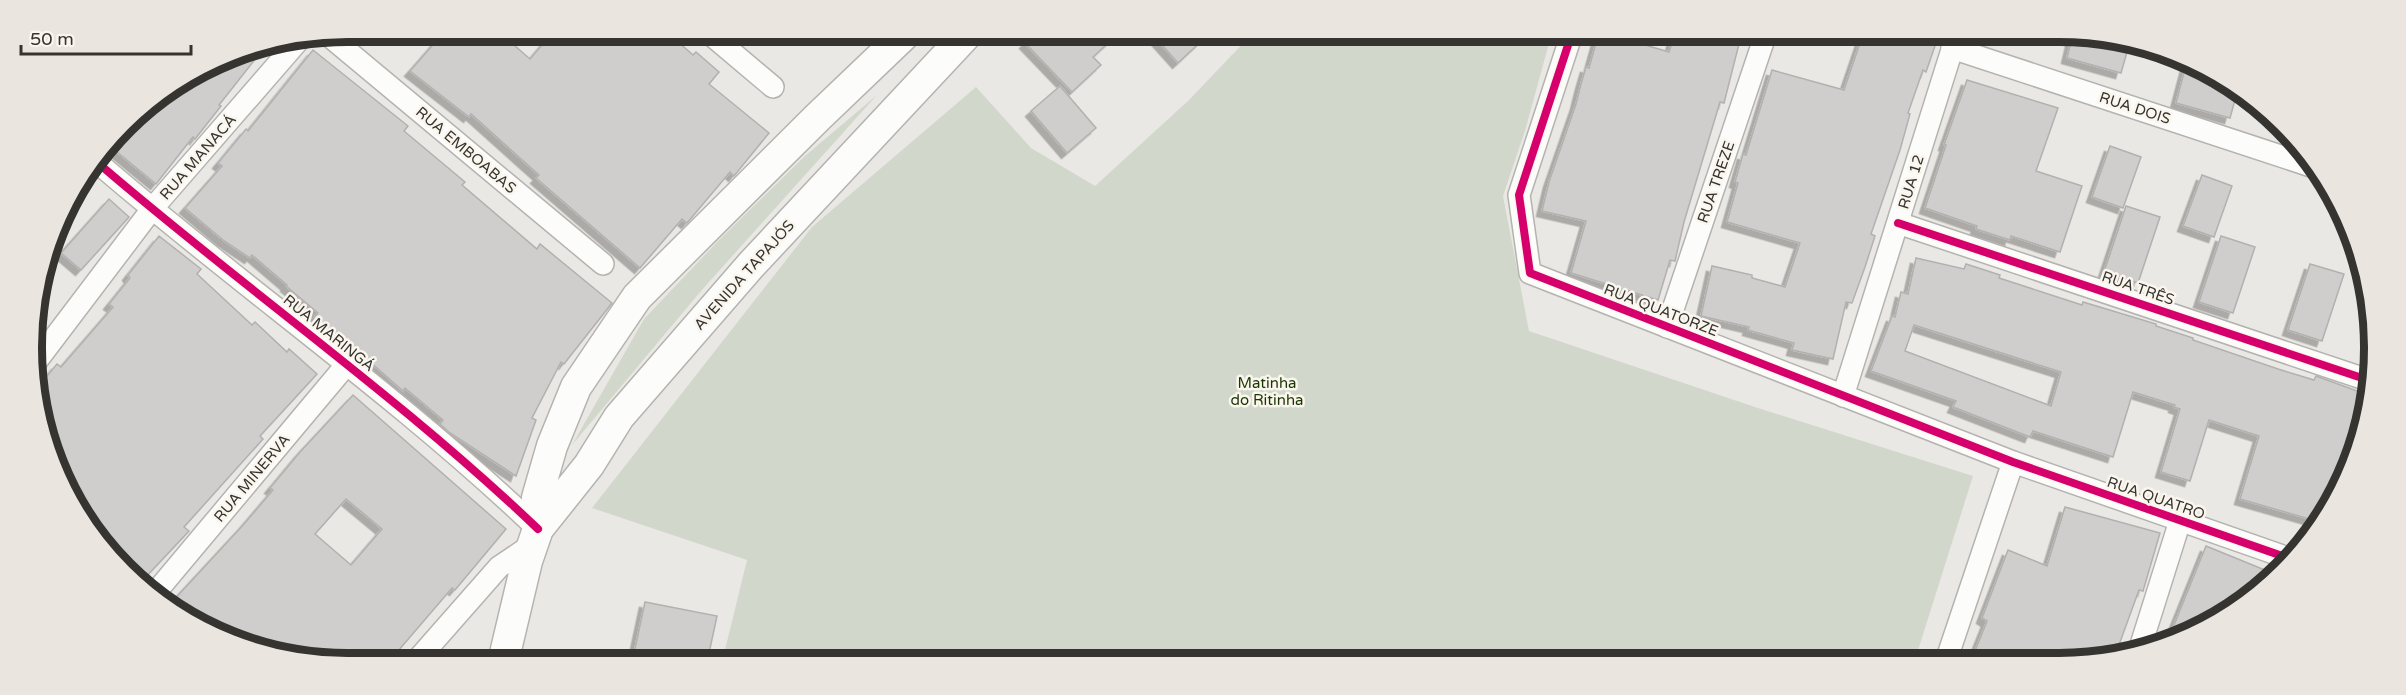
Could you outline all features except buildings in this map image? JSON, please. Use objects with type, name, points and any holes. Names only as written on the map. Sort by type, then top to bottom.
[{"type":"main road","name":"AVENIDA TAPAJÓS","points":[[505,653],[536,537],[537,498],[552,446],[576,387],[636,297],[897,42]]},
{"type":"main road","points":[[898,42],[894,63],[905,73],[930,74]]},
{"type":"main road","name":"AVENIDA TAPAJÓS","points":[[536,537],[589,465],[619,417],[751,265],[960,42]]},
{"type":"street","points":[[720,42],[773,87]]},
{"type":"street","name":"RUA QUATORZE","points":[[1569,42],[1519,195],[1530,273],[2013,462]]},
{"type":"street","name":"RUA TREZE","points":[[1667,327],[1763,42]]},
{"type":"street","name":"RUA DOIS","points":[[1954,42],[2301,162]]},
{"type":"street","name":"RUA 12","points":[[1843,396],[1954,42]]},
{"type":"street","name":"RUA EMBOABAS","points":[[337,43],[603,264]]},
{"type":"street","name":"RUA MANACÁ","points":[[42,354],[152,209],[293,47]]},
{"type":"street","name":"RUA MARINGÁ","points":[[102,166],[489,482],[536,537]]},
{"type":"street","name":"RUA TRÊS","points":[[1898,223],[2362,378]]},
{"type":"street","name":"RUA MINERVA","points":[[159,588],[347,364]]},
{"type":"street","points":[[1949,653],[2013,462]]},
{"type":"street","name":"RUA QUATRO","points":[[2013,462],[2282,556]]},
{"type":"street","points":[[2142,642],[2180,521]]},
{"type":"street","points":[[423,653],[500,567],[536,537]]},
{"type":"green space","name":"Matinha do Ritinha","points":[[1244,42],[1549,42],[1525,131],[1503,196],[1529,331],[1755,407],[1973,476],[1917,653],[724,653],[747,560],[592,508],[812,227],[976,87],[1031,148],[1095,186],[1189,100]]},
{"type":"green space","points":[[877,95],[701,291],[572,445],[644,319],[718,241],[805,156]]},
{"type":"cycle path","points":[[1569,42],[1519,195],[1530,273],[2013,462],[2282,556]]},
{"type":"cycle path","points":[[102,166],[376,388],[538,529]]},
{"type":"cycle path","points":[[1898,223],[2362,378]]}]
